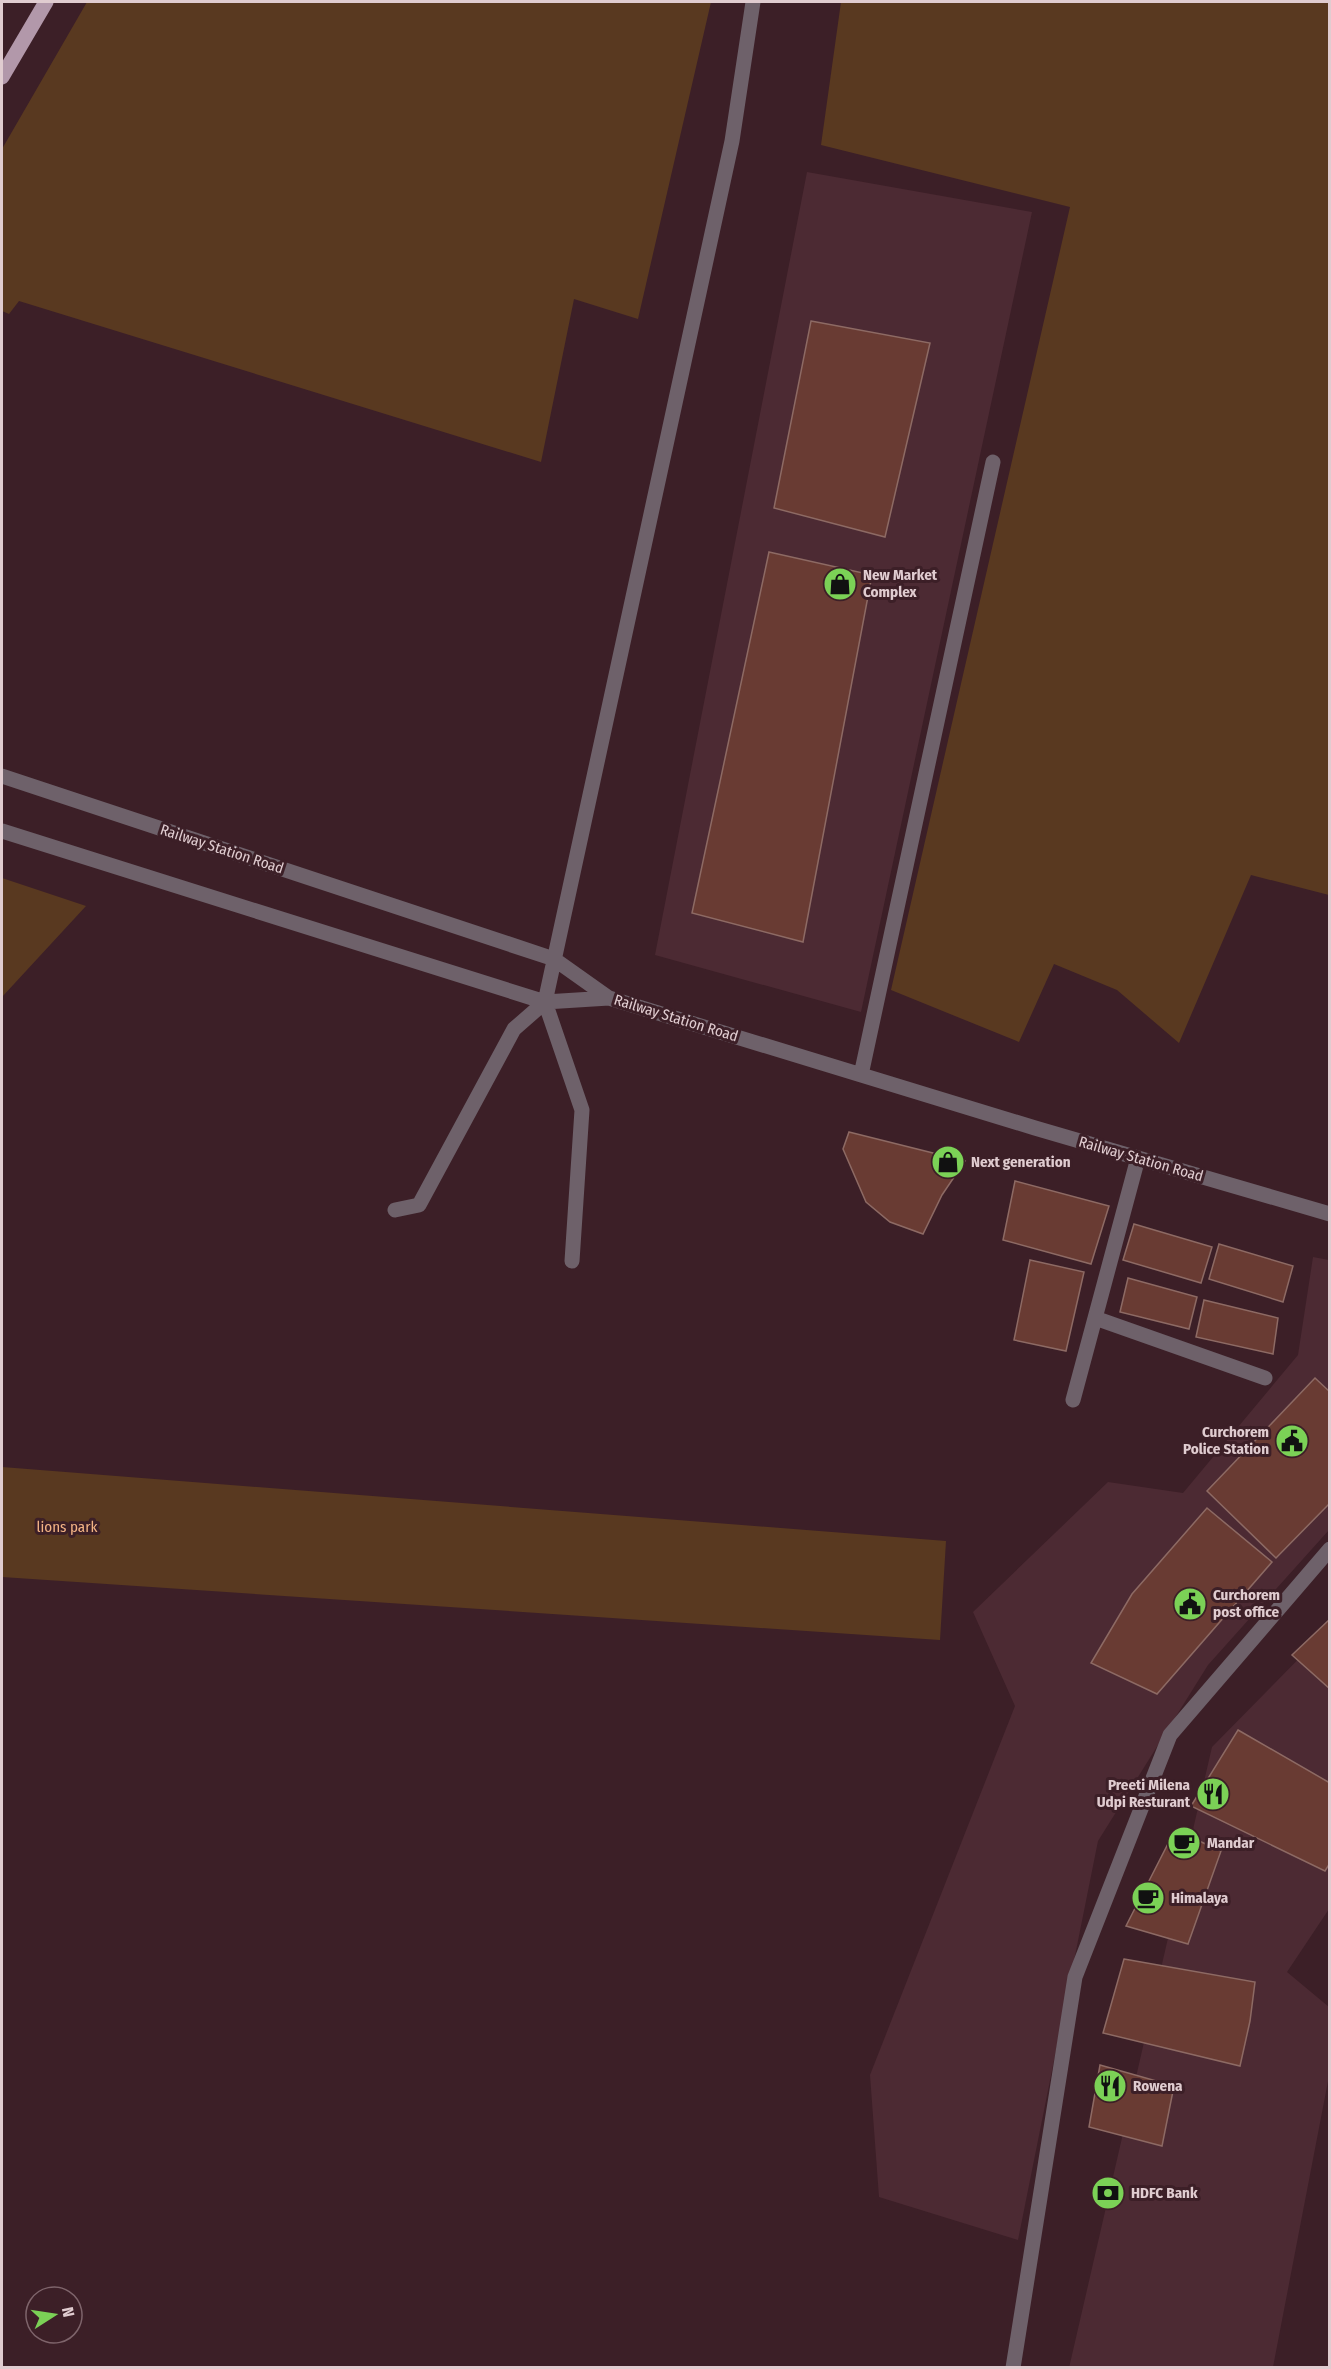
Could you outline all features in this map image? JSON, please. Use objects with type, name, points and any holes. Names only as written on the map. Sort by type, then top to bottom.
[{"type":"main road","points":[[2,77],[46,2]]},
{"type":"street","points":[[573,1261],[582,1110],[544,1002],[732,141],[753,2]]},
{"type":"street","points":[[861,1075],[993,462]]},
{"type":"street","name":"Railway Station Road","points":[[2,776],[554,960],[609,998],[1329,1214]]},
{"type":"street","points":[[2,831],[544,1002],[609,998]]},
{"type":"street","points":[[396,1210],[419,1205],[514,1029],[544,1002]]},
{"type":"street","points":[[1072,1400],[1138,1158]]},
{"type":"street","points":[[1095,1318],[1265,1378]]},
{"type":"street","points":[[1013,2367],[1075,1977],[1170,1735],[1329,1549]]},
{"type":"shaded area","name":"New Market Complex","points":[[807,172],[1032,212],[861,1012],[655,955]]},
{"type":"shaded area","points":[[1313,1257],[1329,1260],[1329,1530],[1208,1665],[1098,1841],[1018,2240],[879,2197],[870,2075],[1015,1706],[973,1612],[1108,1482],[1183,1493],[1298,1355]]},
{"type":"shaded area","points":[[1329,1628],[1329,1909],[1287,1972],[1329,2007],[1329,2076],[1273,2367],[1069,2368],[1212,1747]]},
{"type":"green space","points":[[87,2],[711,2],[638,319],[574,299],[541,462],[19,301],[9,314],[2,311],[2,149]]},
{"type":"green space","points":[[841,2],[1329,2],[1329,895],[1251,875],[1179,1043],[1117,990],[1054,964],[1019,1042],[891,990],[1070,207],[821,145]]},
{"type":"green space","points":[[2,878],[86,906],[2,997]]},
{"type":"green space","name":"lions park","points":[[2,1467],[946,1541],[940,1640],[2,1577]]},
{"type":"building","points":[[811,321],[930,343],[885,537],[774,508]]},
{"type":"building","points":[[769,552],[872,575],[803,942],[692,913]]},
{"type":"building","points":[[849,1132],[965,1161],[942,1195],[923,1234],[890,1222],[866,1202],[843,1149]]},
{"type":"building","points":[[1015,1181],[1109,1206],[1091,1264],[1003,1240]]},
{"type":"building","points":[[1134,1224],[1212,1247],[1201,1283],[1123,1260]]},
{"type":"building","points":[[1219,1244],[1293,1266],[1283,1302],[1209,1279]]},
{"type":"building","points":[[1030,1260],[1084,1272],[1066,1351],[1014,1340]]},
{"type":"building","points":[[1128,1278],[1197,1297],[1189,1329],[1120,1312]]},
{"type":"building","points":[[1204,1300],[1278,1318],[1273,1354],[1196,1337]]},
{"type":"building","name":"Curchorem Police Station","points":[[1315,1378],[1330,1392],[1330,1503],[1276,1558],[1207,1491]]},
{"type":"building","points":[[1207,1508],[1272,1562],[1157,1694],[1091,1663],[1132,1594]]},
{"type":"building","points":[[1330,1619],[1330,1689],[1292,1655]]},
{"type":"building","points":[[1238,1730],[1330,1783],[1330,1863],[1325,1871],[1191,1806]]},
{"type":"building","points":[[1175,1830],[1221,1851],[1188,1944],[1126,1926]]},
{"type":"building","points":[[1124,1959],[1255,1982],[1250,2021],[1240,2066],[1103,2033]]},
{"type":"building","points":[[1100,2065],[1174,2086],[1162,2146],[1089,2127]]},
{"type":"place","name":"New Market Complex","points":[[840,584]]},
{"type":"place","name":"Next generation","points":[[948,1162]]},
{"type":"place","name":"Curchorem Police Station","points":[[1292,1441]]},
{"type":"place","name":"Curchorem post office","points":[[1190,1604]]},
{"type":"place","name":"Preeti Milena Udpi Resturant","points":[[1213,1794]]},
{"type":"place","name":"Mandar","points":[[1184,1843]]},
{"type":"place","name":"Himalaya","points":[[1148,1898]]},
{"type":"place","name":"Rowena","points":[[1110,2086]]},
{"type":"place","name":"HDFC Bank","points":[[1108,2193]]}]
